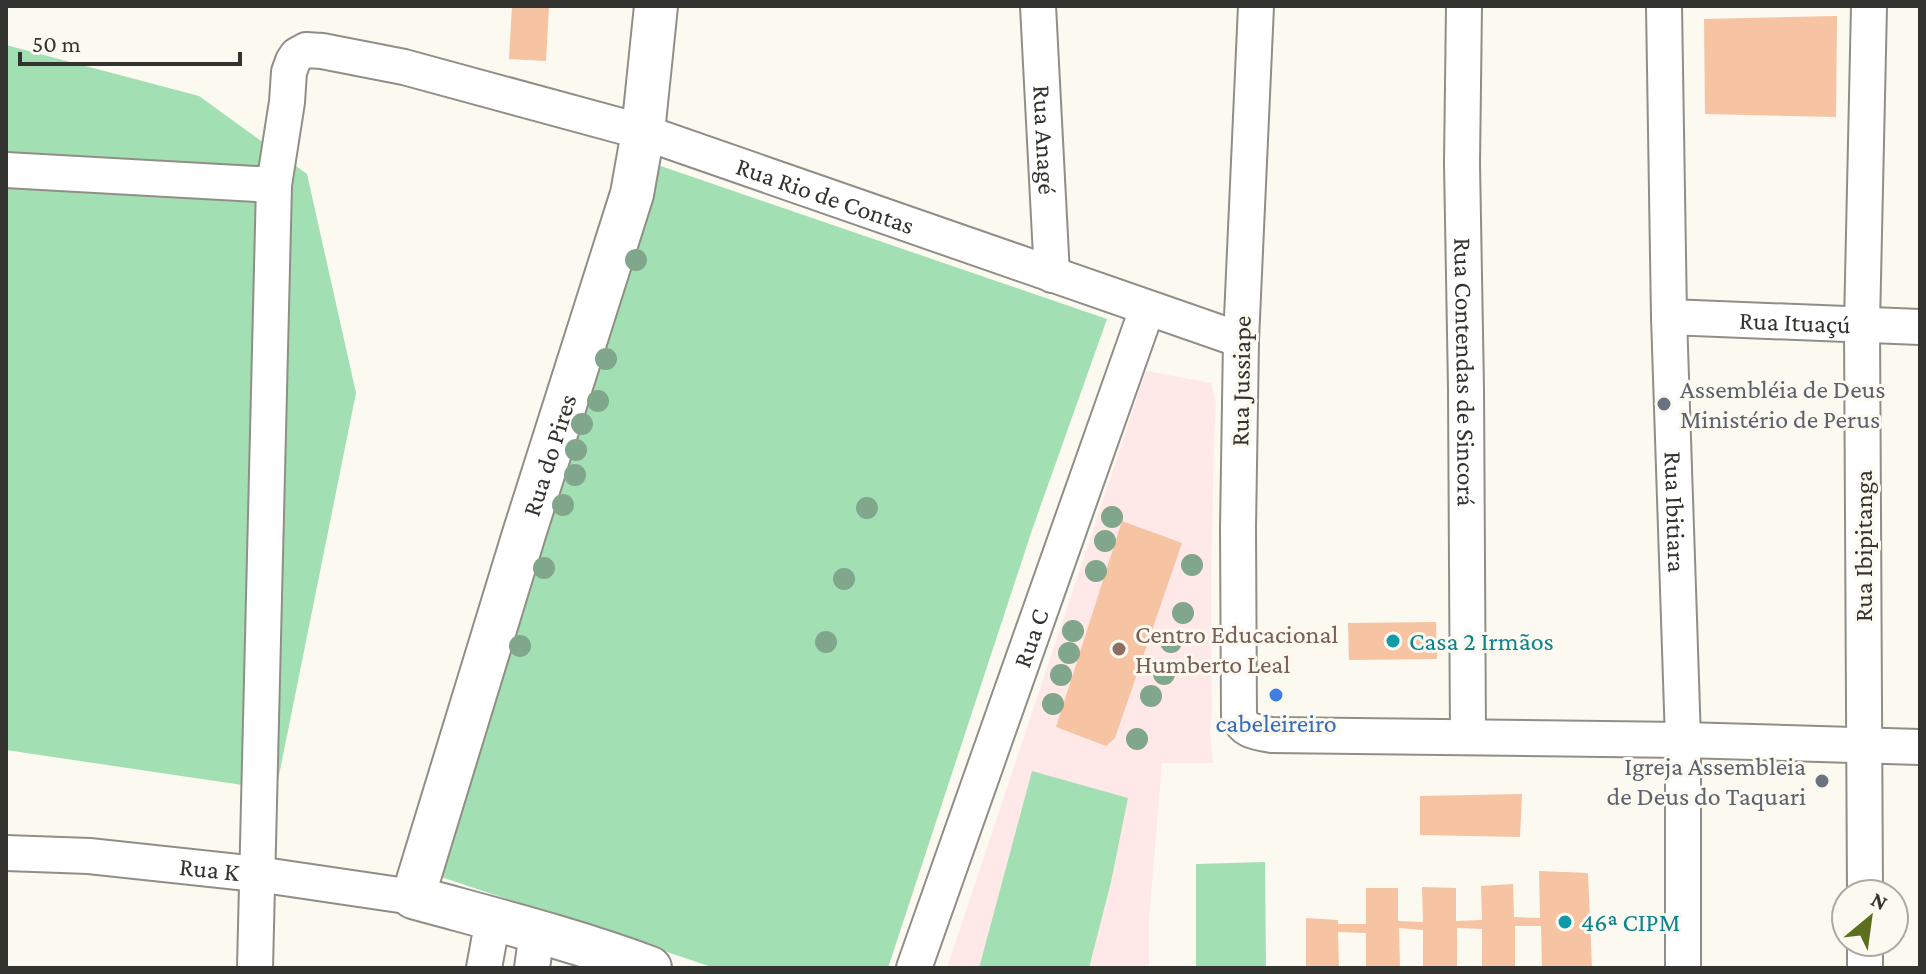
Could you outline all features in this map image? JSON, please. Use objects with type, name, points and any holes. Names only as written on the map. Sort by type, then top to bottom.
[{"type":"street","name":"Rua do Pires","points":[[413,897],[632,194],[643,132],[656,6]]},
{"type":"street","name":"Rua Anagé","points":[[1038,6],[1052,275]]},
{"type":"street","name":"Rua Jussiape","points":[[1256,6],[1241,340],[1238,528],[1241,724],[1247,729],[1271,735],[1468,737]]},
{"type":"street","name":"Rua Contendas de Sincorá","points":[[1464,6],[1462,163],[1468,737]]},
{"type":"street","name":"Rua Ibitiara","points":[[1664,6],[1669,317],[1683,740],[1683,968]]},
{"type":"street","name":"Rua Ibipitanga","points":[[1865,878],[1862,324],[1869,6]]},
{"type":"street","name":"Rua Rio de Contas","points":[[274,185],[289,72],[297,55],[306,50],[322,51],[404,67],[643,132],[1241,340]]},
{"type":"street","points":[[6,170],[274,185],[255,968]]},
{"type":"street","name":"Rua C","points":[[914,968],[1147,309]]},
{"type":"street","name":"Rua Ituaçú","points":[[1669,317],[1920,327]]},
{"type":"street","points":[[1468,737],[1920,747]]},
{"type":"street","name":"Rua K","points":[[6,853],[89,856],[257,874],[413,897]]},
{"type":"street","points":[[413,897],[493,919],[534,950],[650,968]]},
{"type":"street","points":[[484,968],[493,919]]},
{"type":"shaded area","points":[[1146,371],[1211,383],[1216,404],[1211,582],[1210,733],[1213,763],[1162,763],[1149,920],[1149,968],[947,968]]},
{"type":"green space","points":[[6,45],[199,96],[307,174],[356,393],[276,790],[6,750]]},
{"type":"green space","points":[[652,163],[1107,319],[1032,530],[888,968],[715,968],[441,877]]},
{"type":"green space","points":[[1032,771],[1128,798],[1089,968],[979,968]]},
{"type":"green space","points":[[1265,862],[1266,968],[1196,968],[1196,864]]},
{"type":"building","points":[[512,6],[549,6],[546,61],[509,59]]},
{"type":"building","points":[[1837,16],[1836,117],[1705,114],[1704,19]]},
{"type":"building","points":[[1122,521],[1182,543],[1115,738],[1106,746],[1056,727]]},
{"type":"building","name":"Casa 2 Irmãos","points":[[1436,622],[1437,659],[1349,660],[1348,623]]},
{"type":"building","points":[[1522,794],[1520,837],[1420,835],[1420,796]]},
{"type":"building","points":[[1539,871],[1588,873],[1592,968],[1542,968],[1541,926],[1515,926],[1515,968],[1482,968],[1482,929],[1457,928],[1457,968],[1423,968],[1423,930],[1399,928],[1400,968],[1366,968],[1366,933],[1338,932],[1339,968],[1306,968],[1306,918],[1338,920],[1338,924],[1366,924],[1366,888],[1398,888],[1398,921],[1423,922],[1422,887],[1456,888],[1456,921],[1482,920],[1481,886],[1513,884],[1514,917],[1540,918]]},
{"type":"place","name":"Assembléia de Deus Ministério de Perus","points":[[1664,404]]},
{"type":"place","name":"Casa 2 Irmãos","points":[[1393,641]]},
{"type":"place","name":"Centro Educacional Humberto Leal","points":[[1119,649]]},
{"type":"place","name":"cabeleireiro","points":[[1276,695]]},
{"type":"place","name":"Igreja Assembleia de Deus do Taquari","points":[[1822,781]]},
{"type":"place","name":"46ª CIPM","points":[[1565,922]]}]
